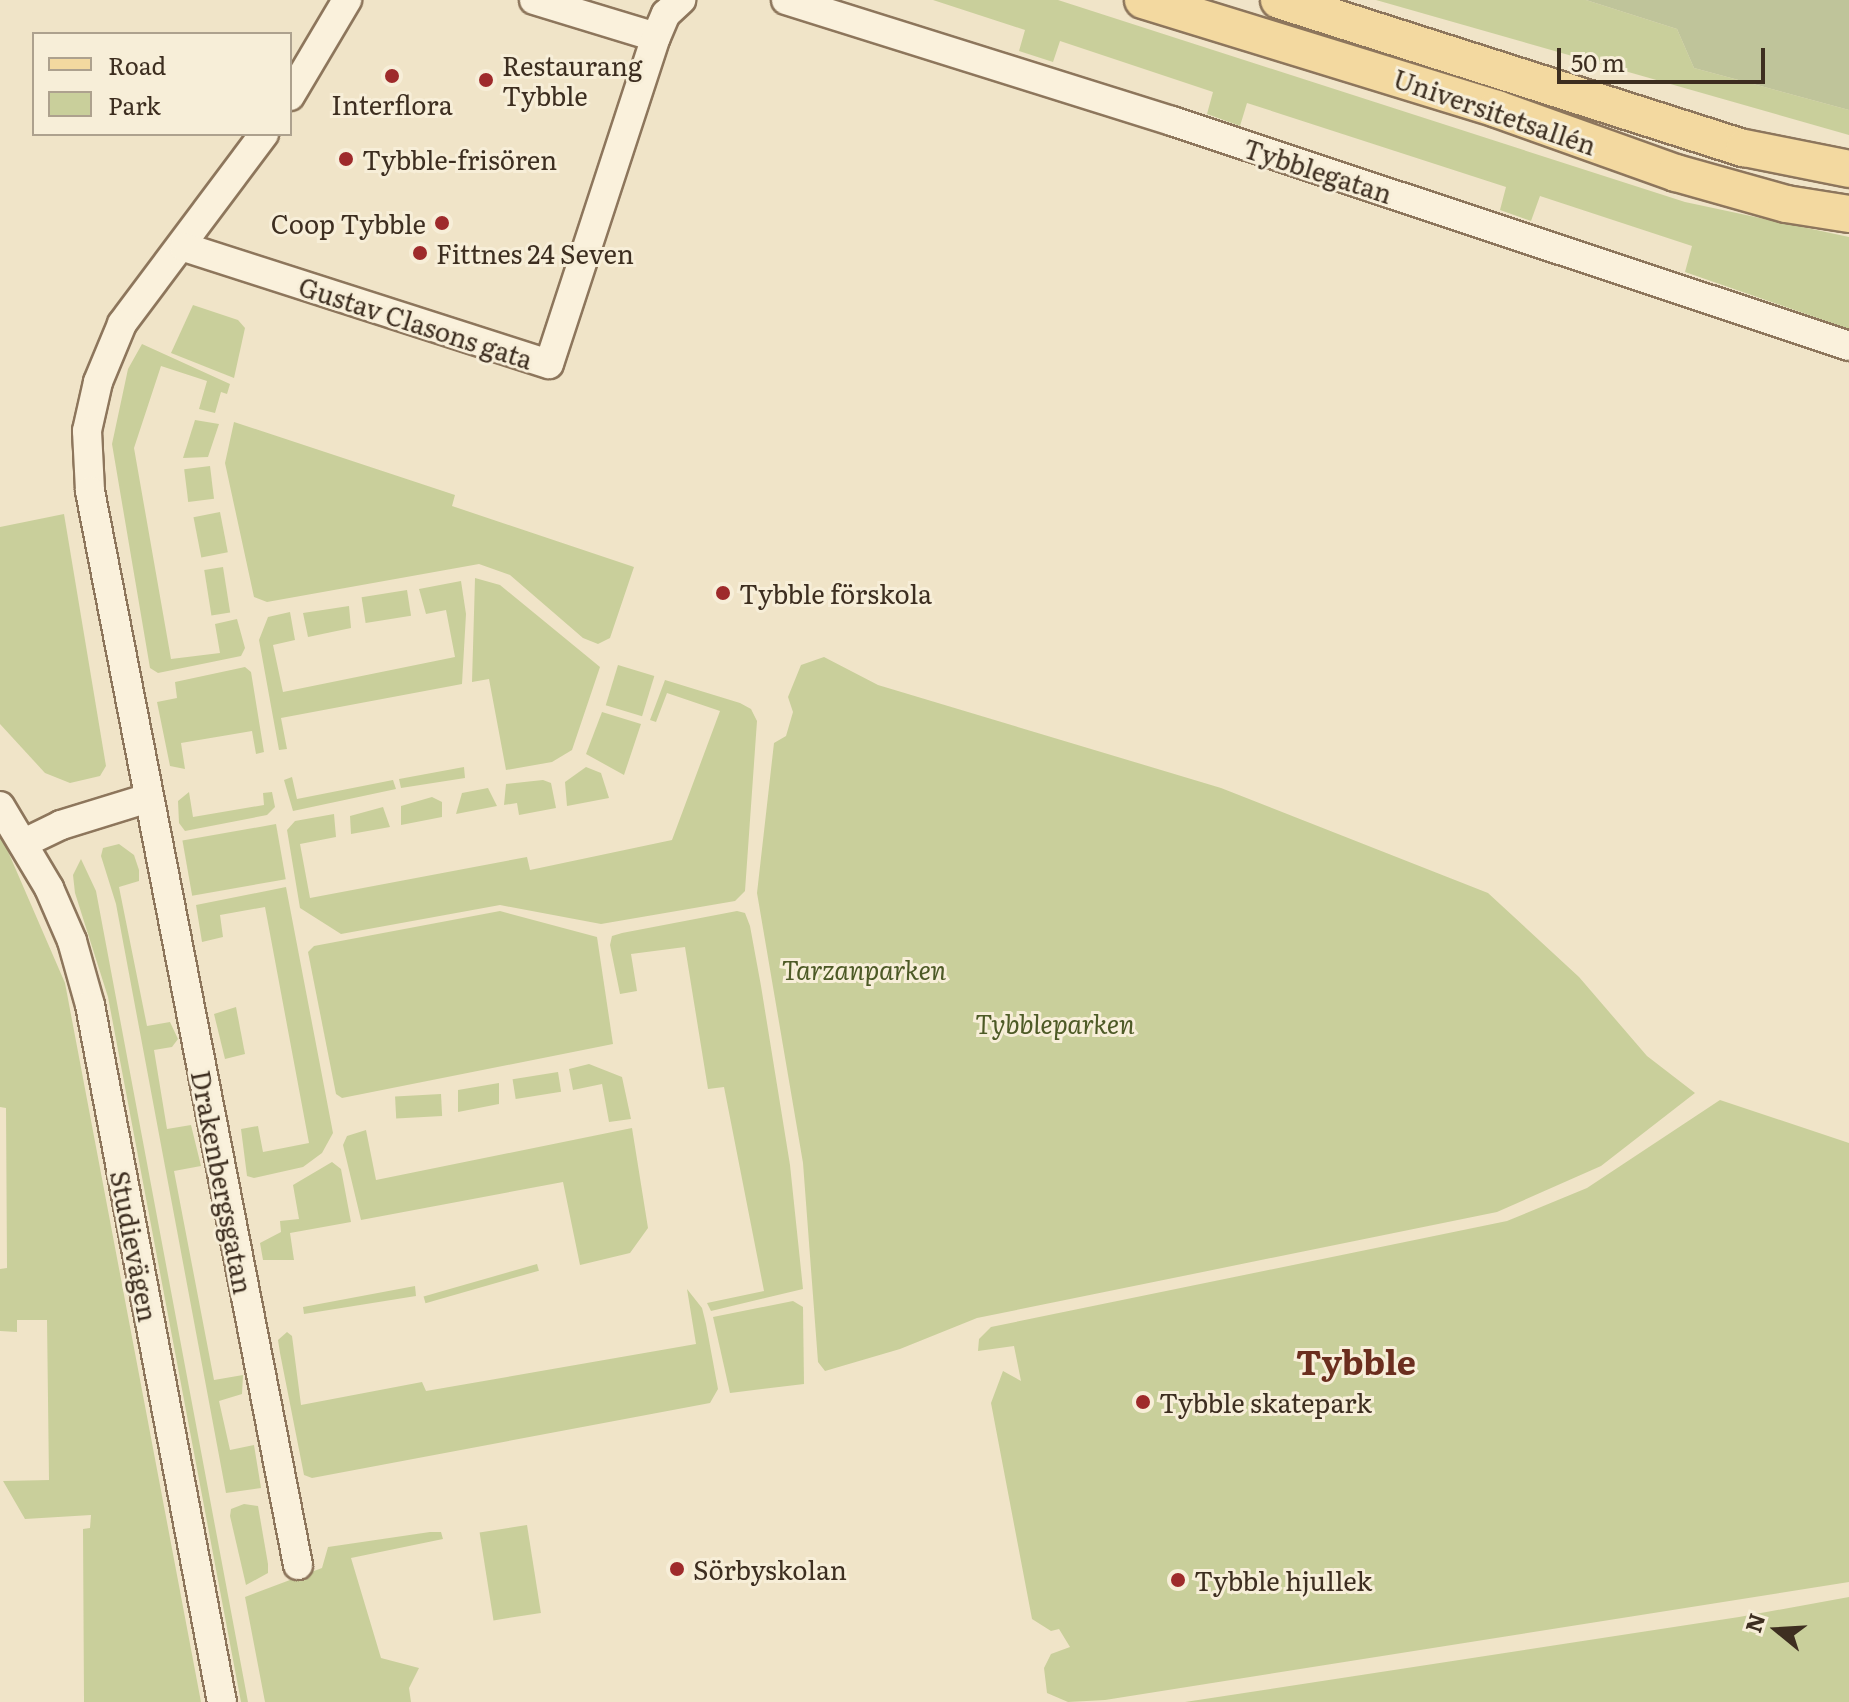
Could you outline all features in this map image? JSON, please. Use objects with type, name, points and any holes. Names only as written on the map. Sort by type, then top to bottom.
[{"type":"main road","name":"Universitetsallén","points":[[1143,0],[1497,109],[1676,173],[1786,204],[1849,214]]},
{"type":"main road","name":"Universitetsallén","points":[[1279,0],[1744,148],[1849,169]]},
{"type":"street","points":[[292,93],[347,0]]},
{"type":"street","points":[[534,0],[656,37],[666,14],[681,0]]},
{"type":"street","name":"Tybblegatan","points":[[786,0],[1172,121],[1849,346]]},
{"type":"street","name":"Gustav Clasons gata","points":[[184,247],[549,364],[656,37]]},
{"type":"street","name":"Drakenbergsgatan","points":[[263,136],[184,247],[122,324],[98,382],[87,431],[90,491],[298,1565]]},
{"type":"street","points":[[24,843],[61,825],[149,798]]},
{"type":"street","name":"Studievägen","points":[[0,806],[24,843],[72,941],[90,1005],[222,1702]]},
{"type":"green space","points":[[933,0],[1058,0],[1685,202],[1849,237],[1849,329],[1685,272],[1692,246],[1540,196],[1531,221],[1500,210],[1506,187],[1247,103],[1240,126],[1207,114],[1213,92],[1060,41],[1053,62],[1019,51],[1025,30]]},
{"type":"green space","points":[[1376,0],[1586,0],[1677,29],[1694,68],[1849,110],[1849,135]]},
{"type":"green space","points":[[1586,0],[1849,0],[1849,110],[1694,68],[1677,29]]},
{"type":"green space","points":[[193,305],[238,320],[245,328],[234,378],[171,353]]},
{"type":"green space","points":[[142,344],[230,384],[227,394],[221,392],[215,413],[199,409],[207,381],[161,366],[134,448],[171,659],[220,653],[215,624],[237,619],[245,648],[241,656],[158,673],[150,668],[112,444],[128,369]]},
{"type":"green space","points":[[195,420],[219,424],[208,457],[183,458]]},
{"type":"green space","points":[[234,422],[455,495],[452,506],[634,567],[610,638],[598,644],[583,638],[510,575],[479,564],[267,602],[254,597],[225,463]]},
{"type":"green space","points":[[210,466],[214,499],[188,502],[184,469]]},
{"type":"green space","points":[[220,512],[228,552],[201,557],[193,517]]},
{"type":"green space","points":[[64,514],[106,766],[100,776],[70,783],[45,773],[0,724],[0,527]]},
{"type":"green space","points":[[223,567],[230,612],[211,615],[204,570]]},
{"type":"green space","points":[[475,578],[500,585],[600,667],[572,750],[552,762],[506,770],[489,679],[472,682]]},
{"type":"green space","points":[[461,581],[466,614],[462,684],[281,718],[287,749],[279,750],[259,640],[268,617],[290,612],[295,640],[273,645],[283,692],[455,657],[446,610],[426,614],[419,589]]},
{"type":"green space","points":[[407,590],[411,616],[366,623],[362,597]]},
{"type":"green space","points":[[349,606],[351,628],[308,637],[303,613]]},
{"type":"green space","name":"Tybbleparken","points":[[824,657],[878,685],[1221,788],[1488,893],[1579,977],[1647,1056],[1695,1093],[1601,1166],[1497,1212],[977,1318],[900,1349],[825,1371],[818,1362],[803,1163],[757,893],[774,743],[786,736],[793,712],[788,697],[801,665]]},
{"type":"green space","points":[[618,665],[654,676],[642,716],[606,705]]},
{"type":"green space","points":[[245,667],[251,672],[264,752],[256,754],[252,731],[181,743],[185,769],[170,766],[157,702],[177,698],[175,682]]},
{"type":"green space","points":[[665,680],[740,703],[751,709],[757,721],[745,891],[735,901],[601,924],[500,905],[341,934],[300,908],[287,830],[295,821],[334,814],[336,837],[300,844],[310,898],[527,857],[530,870],[672,840],[720,711],[667,693],[656,722],[650,720]]},
{"type":"green space","points":[[602,712],[641,724],[624,775],[586,754]]},
{"type":"green space","points":[[464,767],[465,778],[401,788],[399,779]]},
{"type":"green space","points":[[586,767],[601,773],[609,798],[567,806],[565,782]]},
{"type":"green space","points":[[292,777],[297,799],[393,780],[396,789],[293,811],[284,780]]},
{"type":"green space","points":[[543,780],[551,783],[556,808],[519,815],[517,803],[504,805],[506,784]]},
{"type":"green space","points":[[488,788],[497,806],[456,814],[462,793]]},
{"type":"green space","points":[[189,792],[193,817],[264,805],[263,793],[272,792],[275,807],[267,815],[185,831],[179,823],[178,801]]},
{"type":"green space","points":[[432,797],[442,802],[442,817],[401,825],[401,806]]},
{"type":"green space","points":[[383,807],[390,827],[351,834],[350,816]]},
{"type":"green space","points":[[276,824],[286,879],[192,896],[182,840]]},
{"type":"green space","points":[[0,833],[65,983],[201,1702],[84,1702],[83,1529],[90,1528],[91,1515],[25,1519],[3,1481],[49,1480],[47,1320],[17,1320],[17,1332],[0,1331],[0,1269],[7,1268],[6,1108],[0,1107]]},
{"type":"green space","points":[[119,844],[134,855],[139,870],[139,881],[119,887],[147,1026],[170,1022],[178,1039],[172,1047],[154,1050],[167,1129],[191,1125],[201,1166],[174,1171],[214,1380],[243,1375],[242,1394],[219,1401],[230,1450],[254,1445],[261,1488],[226,1493],[116,904],[101,856],[103,848]]},
{"type":"green space","points":[[81,859],[96,891],[248,1702],[241,1702],[108,997],[75,893],[73,875]]},
{"type":"green space","points":[[286,887],[333,1133],[322,1153],[303,1167],[254,1178],[247,1176],[241,1129],[258,1126],[263,1152],[309,1143],[265,907],[220,915],[223,937],[202,942],[196,905]]},
{"type":"green space","points":[[500,911],[597,937],[613,1044],[342,1098],[336,1094],[308,952],[314,946]]},
{"type":"green space","points":[[737,911],[745,913],[750,926],[761,986],[790,1165],[803,1289],[711,1311],[707,1303],[764,1291],[724,1087],[708,1089],[685,947],[631,954],[637,991],[620,994],[610,945],[612,936],[622,933]]},
{"type":"green space","points":[[236,1007],[245,1054],[225,1059],[214,1014]]},
{"type":"green space","points":[[589,1064],[622,1077],[631,1119],[609,1122],[602,1084],[573,1090],[569,1069]]},
{"type":"green space","points":[[558,1072],[561,1092],[516,1099],[513,1079]]},
{"type":"green space","points":[[499,1083],[499,1104],[458,1112],[458,1090]]},
{"type":"green space","points":[[441,1094],[442,1116],[396,1118],[395,1096]]},
{"type":"green space","points":[[1720,1100],[1849,1143],[1849,1582],[1105,1700],[1068,1702],[1047,1693],[1044,1668],[1051,1654],[1070,1647],[1059,1629],[1051,1631],[1032,1619],[991,1403],[1003,1371],[1021,1381],[1014,1346],[978,1351],[979,1339],[991,1327],[1507,1221],[1587,1188]]},
{"type":"green space","points":[[632,1128],[648,1228],[630,1253],[580,1265],[563,1182],[361,1220],[343,1145],[347,1136],[366,1130],[376,1180]]},
{"type":"green space","points":[[332,1162],[341,1169],[351,1222],[290,1233],[294,1260],[263,1260],[260,1243],[281,1232],[280,1221],[299,1219],[293,1185]]},
{"type":"green space","points":[[537,1264],[539,1271],[426,1303],[424,1297]]},
{"type":"green space","points":[[415,1286],[416,1296],[304,1314],[303,1307]]},
{"type":"green space","points":[[687,1289],[702,1308],[706,1324],[718,1389],[710,1403],[312,1478],[304,1475],[278,1340],[287,1332],[292,1336],[301,1405],[422,1382],[426,1391],[696,1344]]},
{"type":"green space","points":[[793,1301],[803,1307],[804,1384],[730,1393],[713,1317]]},
{"type":"green space","points":[[244,1504],[258,1506],[268,1564],[268,1573],[246,1585],[230,1516],[231,1509]]},
{"type":"green space","points":[[527,1525],[541,1613],[494,1620],[480,1533]]},
{"type":"green space","points":[[441,1532],[443,1539],[351,1558],[381,1658],[419,1668],[409,1688],[411,1702],[265,1702],[245,1597],[322,1568],[328,1547]]},
{"type":"green space","points":[[1849,1597],[1849,1702],[1185,1702],[1739,1617]]},
{"type":"place","name":"Interflora","points":[[392,76]]},
{"type":"place","name":"Restaurang Tybble","points":[[486,80]]},
{"type":"place","name":"Tybble-frisören","points":[[346,159]]},
{"type":"place","name":"Coop Tybble","points":[[442,223]]},
{"type":"place","name":"Fittnes 24 Seven","points":[[420,253]]},
{"type":"place","name":"Tybble förskola","points":[[723,593]]},
{"type":"place","name":"Tybble skatepark","points":[[1143,1402]]},
{"type":"place","name":"Sörbyskolan","points":[[677,1569]]},
{"type":"place","name":"Tybble hjullek","points":[[1178,1580]]},
{"type":"district","name":"Tybble","points":[[1356,1361]]},
{"type":"park label","name":"Tarzanparken","points":[[864,969]]}]
